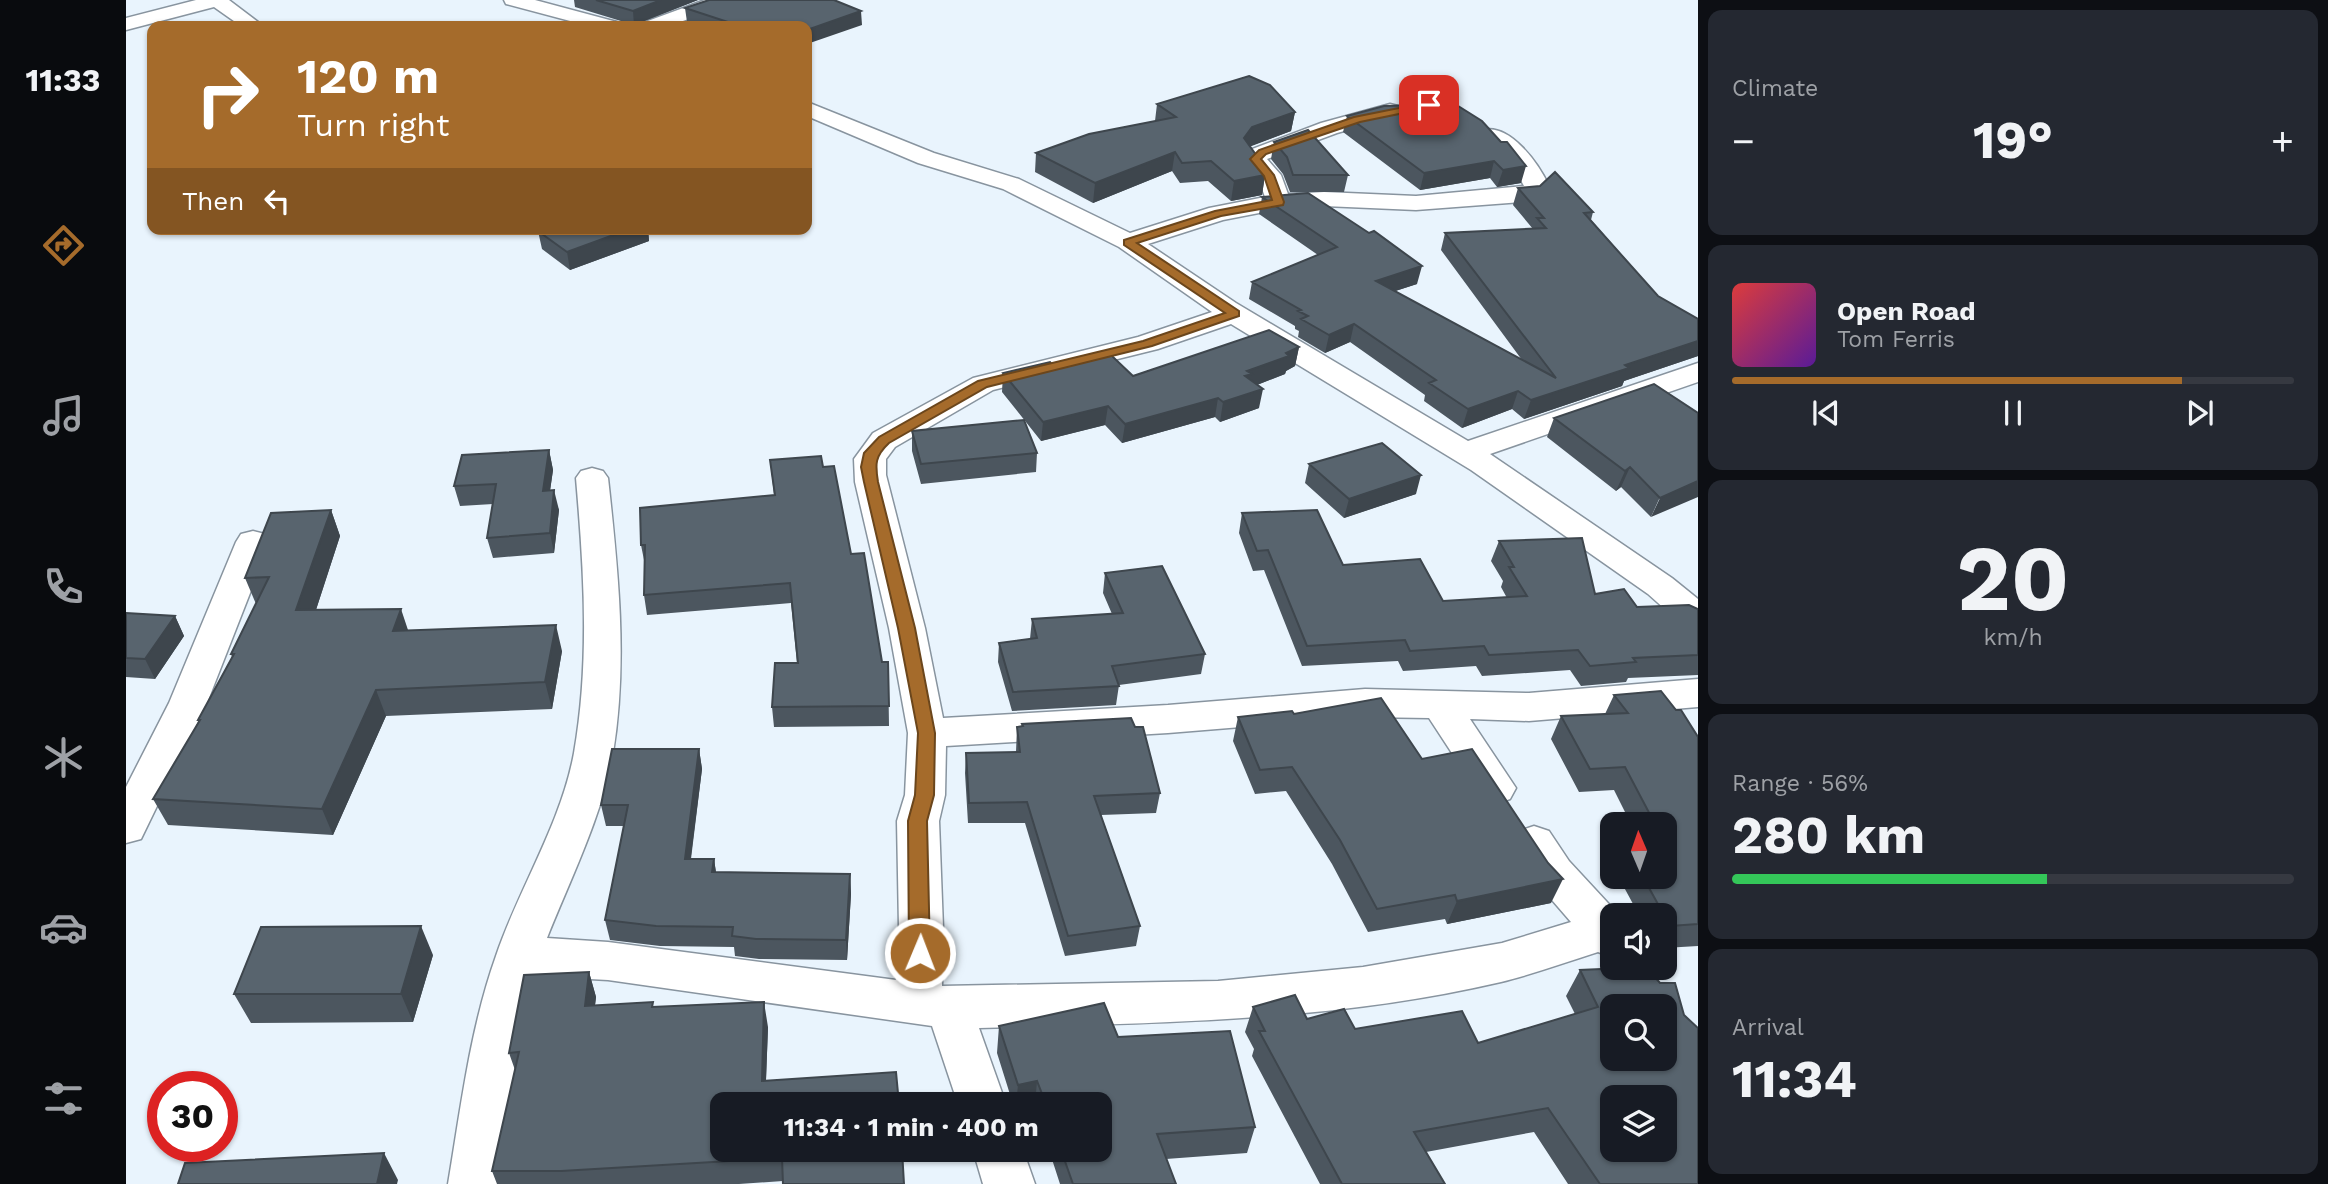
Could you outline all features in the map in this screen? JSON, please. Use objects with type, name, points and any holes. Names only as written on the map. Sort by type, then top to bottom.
[{"type":"street","points":[[126,24],[217,0],[246,21]]},
{"type":"street","points":[[513,0],[591,21]]},
{"type":"street","points":[[666,21],[723,0]]},
{"type":"street","points":[[1279,202],[1269,175],[1255,159],[1258,154],[1339,125],[1413,108]]},
{"type":"street","points":[[812,110],[926,158],[1011,184],[1128,242],[1234,314],[1464,453],[1660,586],[1698,618]]},
{"type":"street","points":[[1128,242],[1219,213],[1279,202],[1324,199],[1428,202],[1522,195],[1533,191],[1537,186],[1531,174],[1509,150],[1476,125]]},
{"type":"street","points":[[976,1092],[933,1006],[920,928],[918,821],[925,795],[927,733],[906,628],[868,467],[871,453],[884,440],[983,384],[1148,344],[1234,314]]},
{"type":"street","points":[[1464,453],[1698,373]]},
{"type":"street","points":[[474,1184],[495,1042],[518,956],[575,814],[593,755],[600,692],[603,587],[592,478]]},
{"type":"street","points":[[126,827],[188,704],[253,542]]},
{"type":"street","points":[[927,733],[1168,719],[1365,703],[1529,707],[1698,693]]},
{"type":"street","points":[[1439,704],[1555,873],[1600,925]]},
{"type":"street","points":[[518,956],[608,961],[933,1006],[1219,1001],[1363,987],[1502,962],[1600,936]]},
{"type":"street","points":[[1002,1162],[1009,1184]]},
{"type":"building","points":[[596,0],[661,0],[633,11]]},
{"type":"building","points":[[709,0],[834,0],[861,11],[812,28],[812,21],[725,21],[685,8]]},
{"type":"building","points":[[1249,76],[1270,85],[1295,112],[1252,127],[1244,138],[1259,159],[1265,175],[1234,181],[1211,161],[1182,163],[1175,152],[1095,183],[1036,153],[1089,134],[1176,117],[1157,104]]},
{"type":"building","points":[[1455,104],[1482,121],[1501,142],[1507,142],[1526,166],[1503,170],[1494,161],[1424,173],[1347,116],[1384,106]]},
{"type":"building","points":[[1308,130],[1348,175],[1293,175],[1287,157],[1274,142]]},
{"type":"building","points":[[1555,172],[1593,212],[1584,213],[1658,296],[1698,319],[1698,341],[1625,365],[1629,368],[1531,400],[1518,391],[1468,409],[1429,383],[1436,380],[1354,324],[1329,335],[1301,319],[1308,316],[1298,311],[1301,310],[1252,282],[1337,247],[1262,197],[1308,193],[1369,233],[1374,231],[1422,266],[1376,281],[1556,378],[1445,233],[1546,228],[1537,218],[1544,218],[1518,188],[1540,186]]},
{"type":"building","points":[[544,235],[614,235],[567,252]]},
{"type":"building","points":[[1269,330],[1299,347],[1286,353],[1289,356],[1247,371],[1252,374],[1245,376],[1263,389],[1223,402],[1218,398],[1125,424],[1108,406],[1043,422],[1003,373],[1050,362],[1056,369],[1111,355],[1133,376]]},
{"type":"building","points":[[1654,384],[1698,413],[1698,481],[1660,498],[1630,467],[1625,471],[1554,418]]},
{"type":"building","points":[[1024,420],[1037,453],[921,464],[912,431]]},
{"type":"building","points":[[1382,443],[1421,475],[1349,499],[1309,464]]},
{"type":"building","points":[[549,450],[543,491],[554,490],[550,533],[487,538],[496,484],[454,486],[462,455]]},
{"type":"building","points":[[821,456],[823,467],[834,466],[851,554],[864,553],[882,662],[888,662],[889,706],[772,707],[775,663],[798,663],[790,583],[644,595],[645,545],[641,545],[640,508],[775,495],[770,460]]},
{"type":"building","points":[[331,510],[296,610],[401,609],[393,631],[556,625],[545,682],[376,690],[322,809],[153,799],[200,720],[269,577],[245,578],[271,513]]},
{"type":"building","points":[[1317,510],[1343,565],[1420,559],[1443,601],[1527,596],[1509,567],[1514,567],[1499,541],[1582,538],[1595,594],[1624,589],[1637,607],[1689,605],[1698,609],[1698,655],[1633,658],[1636,662],[1590,666],[1578,650],[1489,655],[1484,646],[1410,651],[1405,640],[1307,646],[1268,550],[1257,551],[1242,513]]},
{"type":"building","points":[[1162,566],[1205,654],[1112,666],[1119,686],[1013,692],[999,643],[1037,638],[1032,619],[1123,613],[1105,573]]},
{"type":"building","points":[[126,613],[175,616],[145,659],[126,658]]},
{"type":"building","points":[[1661,691],[1676,710],[1681,710],[1698,737],[1698,924],[1677,926],[1677,903],[1657,903],[1650,889],[1677,889],[1677,812],[1649,812],[1625,767],[1590,769],[1561,716],[1628,713],[1614,695]]},
{"type":"building","points":[[1381,698],[1422,759],[1472,749],[1548,863],[1563,879],[1457,901],[1455,895],[1377,909],[1340,840],[1292,767],[1260,770],[1238,717],[1292,711],[1294,714]]},
{"type":"building","points":[[1131,718],[1135,727],[1143,727],[1160,793],[1094,796],[1140,926],[1068,936],[1027,802],[969,803],[966,753],[1020,752],[1017,727],[1023,726],[1022,724]]},
{"type":"building","points":[[612,749],[699,749],[685,859],[714,859],[712,872],[850,874],[846,940],[756,939],[732,936],[733,927],[656,926],[605,920],[628,805],[601,805]]},
{"type":"building","points":[[421,926],[401,994],[234,994],[261,927]]},
{"type":"building","points":[[1600,969],[1600,980],[1657,980],[1660,983],[1675,983],[1684,1015],[1698,1028],[1698,1184],[1600,1184],[1548,1108],[1414,1132],[1445,1184],[1342,1184],[1259,1031],[1265,1031],[1253,1007],[1295,995],[1307,1019],[1344,1009],[1355,1029],[1462,1011],[1478,1043],[1598,1007],[1580,970]]},
{"type":"building","points":[[589,972],[585,1006],[653,1002],[652,1007],[764,1002],[762,1081],[896,1072],[898,1092],[710,1092],[710,1162],[714,1162],[561,1171],[492,1171],[519,1052],[509,1053],[524,975]]},
{"type":"building","points":[[1104,1003],[1118,1037],[1230,1031],[1255,1127],[1157,1134],[1176,1184],[1073,1184],[1065,1162],[1112,1162],[1112,1092],[1041,1092],[1037,1081],[1018,1085],[999,1026]]},
{"type":"building","points":[[384,1153],[377,1184],[178,1184],[185,1163]]},
{"type":"building","points":[[782,1162],[903,1162],[904,1184],[783,1184]]},
{"type":"route","points":[[920,953],[918,821],[925,795],[927,733],[906,628],[871,482],[868,467],[871,453],[884,440],[983,384],[1148,344],[1234,314],[1128,242],[1219,213],[1279,202],[1269,175],[1256,162],[1255,156],[1262,152],[1357,119],[1429,105]]}]
